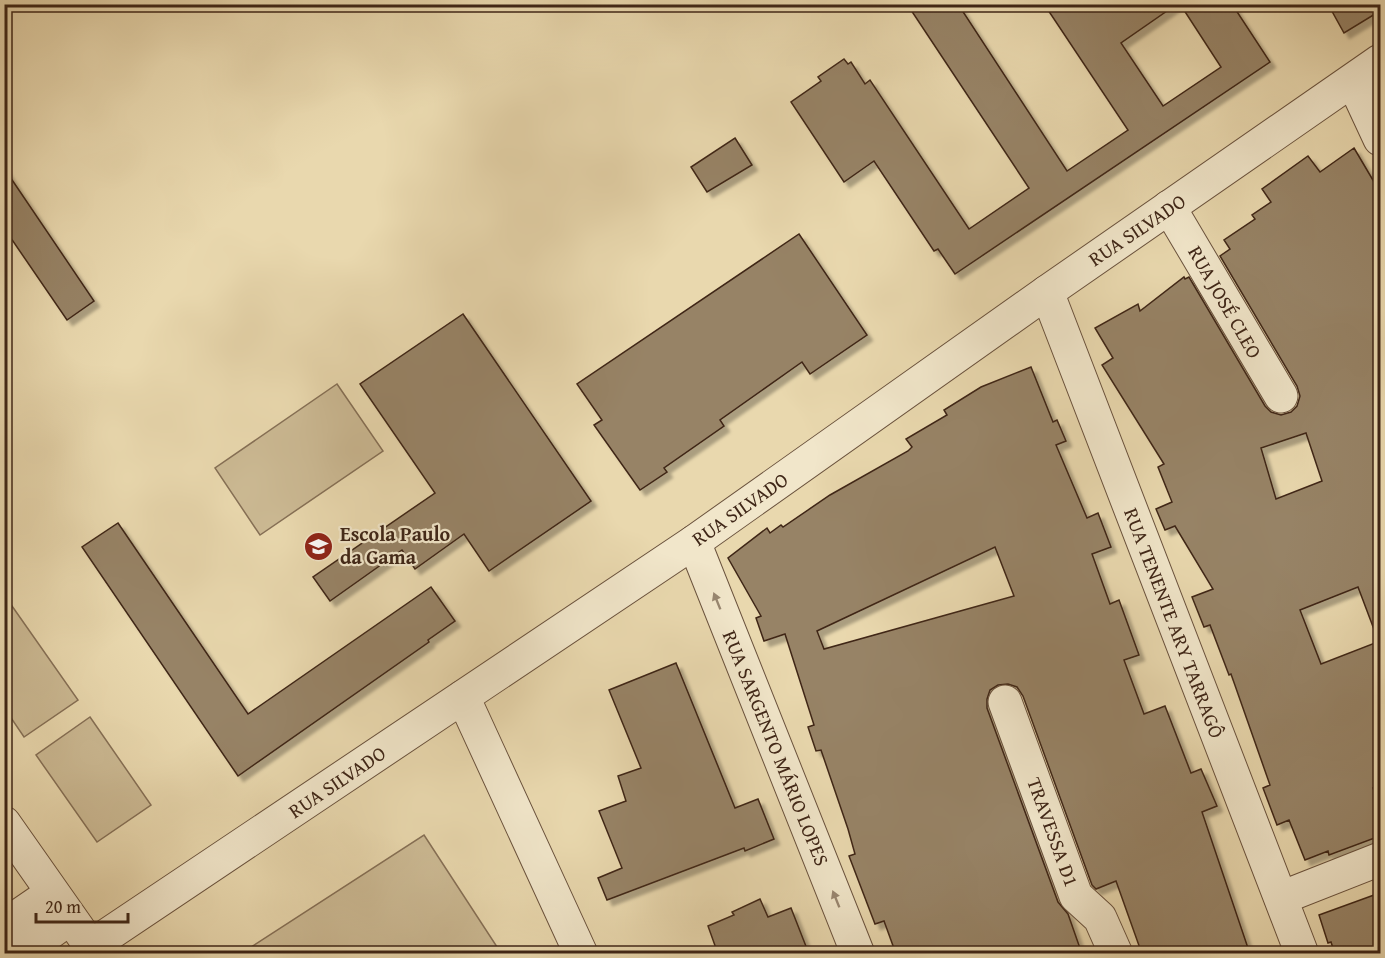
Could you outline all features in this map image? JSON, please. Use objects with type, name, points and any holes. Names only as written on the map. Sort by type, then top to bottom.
[{"type":"street","name":"RUA SILVADO","points":[[94,950],[694,542],[1047,291],[1380,62]]},
{"type":"street","points":[[1353,81],[1380,139]]},
{"type":"street","name":"RUA JOSÉ CLEO","points":[[1170,207],[1281,396]]},
{"type":"street","name":"RUA TENENTE ARY TARRAGÔ","points":[[1047,291],[1302,954]]},
{"type":"street","name":"RUA SARGENTO MÁRIO LOPES","points":[[694,542],[858,954]]},
{"type":"street","points":[[464,697],[581,954]]},
{"type":"street","name":"TRAVESSA D1","points":[[1005,702],[1076,896],[1100,918],[1116,954]]},
{"type":"street","points":[[4,823],[94,950]]},
{"type":"street","points":[[1281,898],[1380,859]]},
{"type":"street","points":[[4,926],[61,905]]},
{"type":"street","points":[[20,954],[61,905]]},
{"type":"shaded area","points":[[337,384],[383,451],[260,535],[215,468]]},
{"type":"shaded area","points":[[12,606],[78,700],[24,737],[5,709],[5,611]]},
{"type":"shaded area","points":[[90,717],[151,805],[97,842],[36,755]]},
{"type":"shaded area","points":[[424,835],[501,953],[242,953]]},
{"type":"building","points":[[907,4],[958,4],[1067,171],[1128,130],[1044,4],[1177,4],[1121,43],[1163,106],[1221,67],[1180,4],[1232,4],[1270,62],[955,274],[938,249],[934,251],[874,161],[844,182],[791,102],[821,81],[818,77],[844,59],[848,64],[851,62],[865,84],[870,80],[969,229],[1029,188]]},
{"type":"building","points":[[1328,4],[1380,4],[1380,11],[1344,33]]},
{"type":"building","points":[[735,138],[752,165],[707,192],[691,167]]},
{"type":"building","points":[[1354,148],[1380,192],[1380,639],[1378,640],[1358,587],[1300,610],[1321,664],[1380,641],[1380,785],[1373,788],[1380,807],[1380,836],[1329,855],[1328,851],[1305,860],[1289,820],[1277,825],[1263,788],[1270,785],[1231,674],[1229,675],[1210,625],[1204,627],[1192,597],[1213,589],[1175,526],[1165,530],[1156,509],[1172,502],[1158,467],[1164,464],[1102,365],[1113,358],[1095,328],[1138,304],[1140,311],[1184,277],[1185,279],[1189,277],[1265,406],[1271,412],[1281,415],[1291,412],[1297,406],[1300,396],[1297,386],[1220,256],[1230,249],[1224,240],[1255,219],[1252,215],[1271,202],[1262,189],[1308,156],[1320,172]],"holes":[[[1306,433],[1322,481],[1276,499],[1261,448]]]},
{"type":"building","points":[[4,168],[94,301],[67,320],[4,228]]},
{"type":"building","points":[[799,234],[867,335],[810,374],[802,362],[720,420],[724,426],[664,468],[667,472],[640,490],[594,425],[602,420],[577,384]]},
{"type":"building","points":[[463,314],[591,501],[489,571],[464,534],[415,569],[402,550],[330,601],[313,577],[435,493],[360,384]]},
{"type":"building","points":[[1031,367],[1053,422],[1057,420],[1066,441],[1056,445],[1087,518],[1098,513],[1111,547],[1092,554],[1110,604],[1119,600],[1139,655],[1124,660],[1144,714],[1165,706],[1191,773],[1201,769],[1217,806],[1202,812],[1250,954],[1142,954],[1116,881],[1096,889],[1092,885],[1023,696],[1017,687],[1008,684],[998,685],[990,690],[987,708],[1058,902],[1068,914],[1082,954],[896,954],[884,921],[875,924],[849,856],[855,854],[848,829],[821,750],[816,751],[808,727],[814,725],[785,634],[764,641],[756,618],[761,616],[728,558],[767,528],[770,533],[781,525],[783,527],[830,495],[908,451],[912,447],[906,439],[947,415],[944,410],[981,387]],"holes":[[[995,547],[1014,596],[824,649],[817,631]]]},
{"type":"building","points":[[118,523],[248,714],[431,587],[455,621],[428,640],[429,642],[238,776],[82,547]]},
{"type":"building","points":[[676,663],[735,808],[758,799],[774,839],[745,851],[744,848],[607,900],[598,878],[622,868],[599,811],[626,801],[618,776],[641,768],[609,690]]},
{"type":"building","points":[[1374,895],[1380,914],[1380,954],[1335,954],[1331,942],[1328,943],[1319,915]]},
{"type":"building","points":[[760,899],[768,917],[791,908],[809,954],[718,954],[708,926],[734,915],[732,912]]},
{"type":"place","name":"Escola Paulo da Gama","points":[[319,546]]}]
